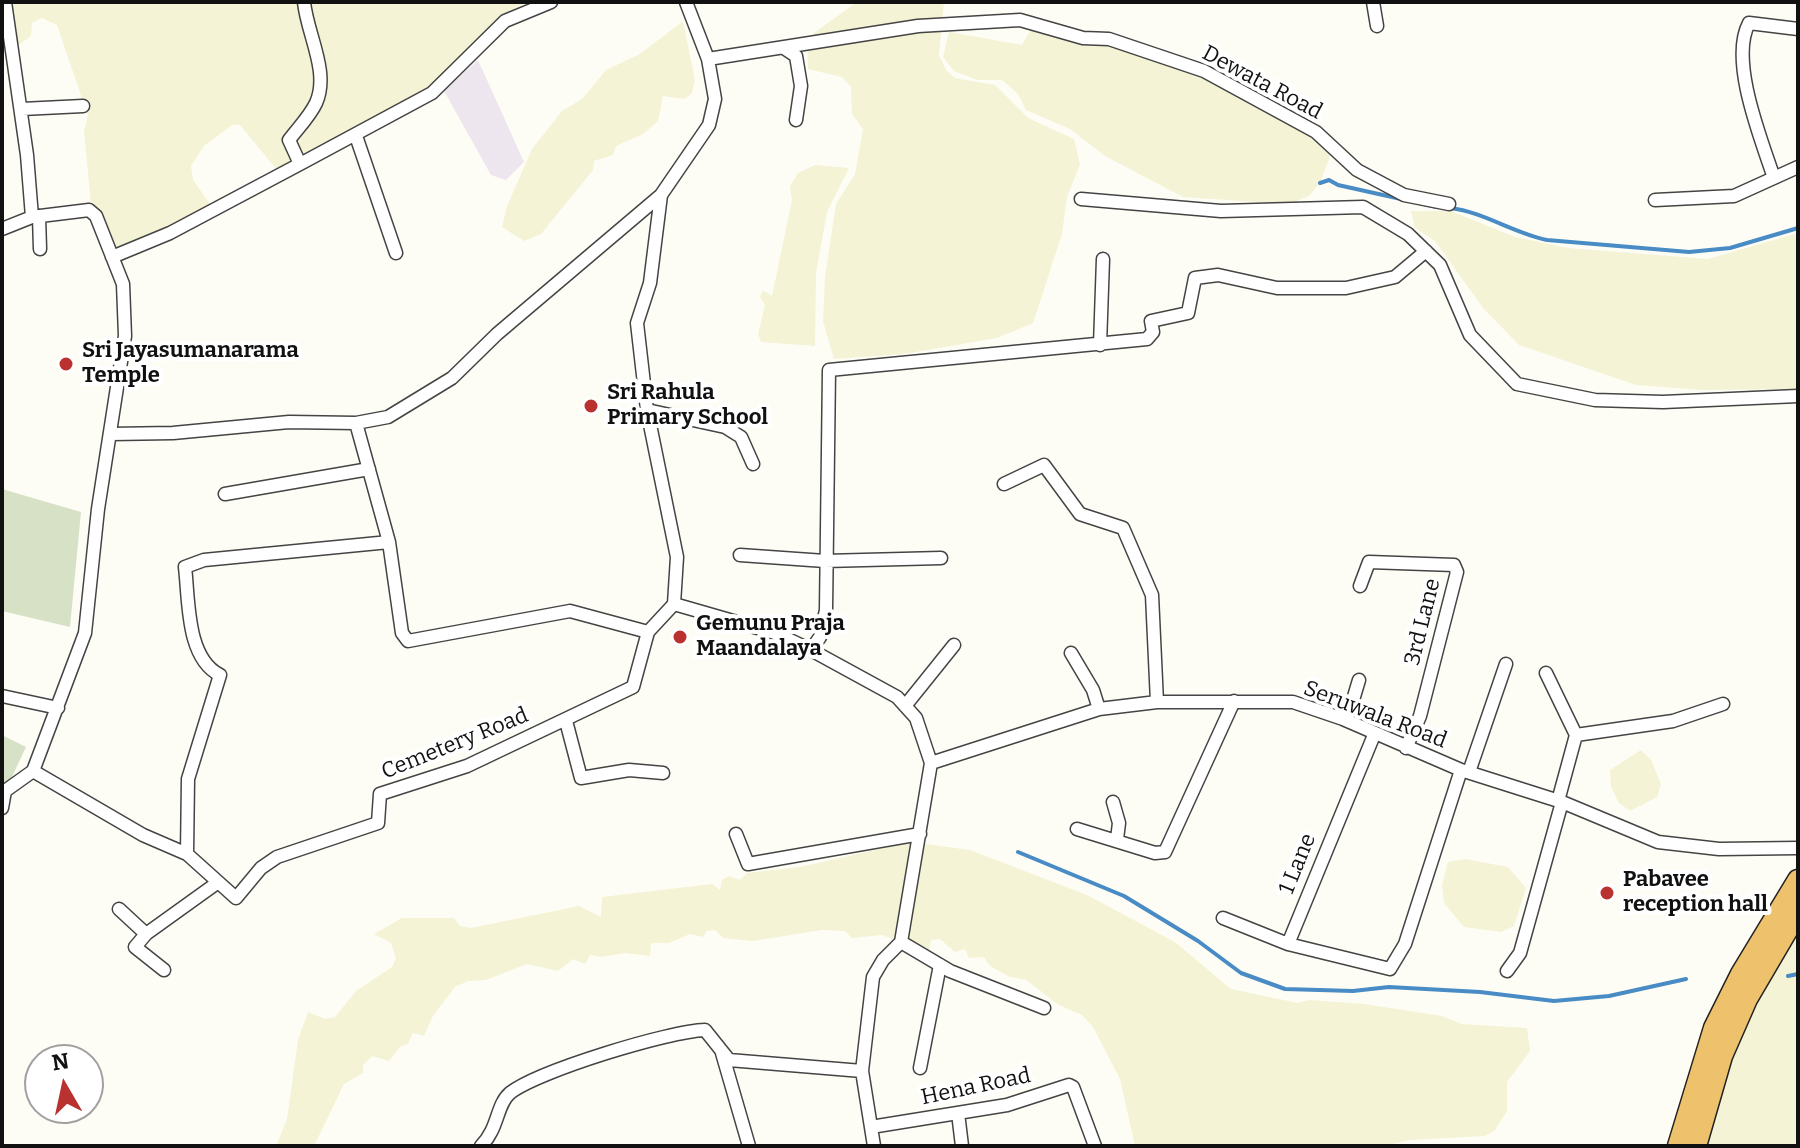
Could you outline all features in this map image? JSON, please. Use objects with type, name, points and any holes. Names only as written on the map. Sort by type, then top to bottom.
[{"type":"highway","points":[[1678,1146],[1714,1028],[1741,974],[1798,880]]},
{"type":"highway","points":[[1696,1146],[1722,1056],[1741,1013],[1798,912]]},
{"type":"street","points":[[5,2],[40,249]]},
{"type":"street","points":[[300,164],[289,140],[314,106],[320,92],[319,68],[304,2]]},
{"type":"street","points":[[112,257],[170,233],[432,93],[505,21],[551,2]]},
{"type":"street","points":[[111,434],[173,433],[289,422],[356,423],[388,417],[452,378],[497,334],[661,195],[709,125],[715,99],[708,59],[686,2]]},
{"type":"street","points":[[1373,2],[1377,26]]},
{"type":"street","name":"Dewata Road","points":[[708,59],[918,26],[1020,20],[1083,38],[1109,39],[1204,71],[1316,132],[1357,170],[1404,195],[1449,204]]},
{"type":"street","points":[[1774,178],[1742,67],[1742,35],[1749,23],[1798,29]]},
{"type":"street","points":[[784,48],[796,56],[801,86],[796,120]]},
{"type":"street","points":[[22,109],[83,106]]},
{"type":"street","points":[[356,136],[396,253]]},
{"type":"street","points":[[1655,200],[1734,196],[1798,167]]},
{"type":"street","points":[[661,195],[650,283],[637,323],[647,410],[677,557],[674,604],[775,633],[897,697],[916,718],[931,763],[901,942],[883,960],[873,977],[862,1071],[874,1146]]},
{"type":"street","points":[[1081,199],[1221,211],[1363,207],[1408,234],[1440,265],[1470,335],[1517,384],[1595,400],[1663,402],[1721,397],[1798,396]]},
{"type":"street","points":[[2,229],[36,217],[89,210],[96,216],[123,284],[125,336],[98,509],[85,633],[33,771],[4,792],[2,808]]},
{"type":"street","points":[[811,650],[820,637],[826,610],[829,370],[1147,339],[1153,332],[1151,321],[1188,313],[1195,278],[1218,275],[1277,288],[1346,288],[1395,277],[1426,251]]},
{"type":"street","points":[[1100,345],[1103,259]]},
{"type":"street","points":[[647,410],[725,427],[741,437],[753,464]]},
{"type":"street","points":[[356,423],[389,542],[402,633],[408,641],[570,611],[648,632]]},
{"type":"street","points":[[1004,484],[1044,465],[1080,514],[1123,528],[1152,595],[1157,702]]},
{"type":"street","points":[[225,494],[369,469]]},
{"type":"street","points":[[187,854],[188,779],[220,675],[209,669],[200,658],[190,615],[185,567],[204,560],[389,542]]},
{"type":"street","points":[[740,555],[825,561],[941,558]]},
{"type":"street","name":"3rd Lane","points":[[1360,586],[1369,562],[1454,565],[1457,572],[1420,716],[1406,748]]},
{"type":"street","name":"Cemetery Road","points":[[217,883],[236,898],[261,868],[277,857],[378,823],[380,794],[467,766],[633,687],[648,632],[674,604]]},
{"type":"street","points":[[905,706],[954,645]]},
{"type":"street","points":[[1071,653],[1093,690],[1099,709]]},
{"type":"street","points":[[1223,918],[1288,944],[1390,969],[1405,944],[1506,664]]},
{"type":"street","points":[[1507,971],[1520,953],[1576,735],[1546,673]]},
{"type":"street","points":[[1343,719],[1359,680]]},
{"type":"street","points":[[2,696],[58,708]]},
{"type":"street","points":[[1077,829],[1155,853],[1165,852],[1234,701]]},
{"type":"street","name":"Seruwala Road","points":[[931,763],[1099,709],[1157,702],[1293,702],[1343,719],[1374,735],[1465,771],[1560,802],[1658,842],[1719,849],[1798,848]]},
{"type":"street","points":[[1576,735],[1673,721],[1723,704]]},
{"type":"street","points":[[566,721],[581,778],[629,770],[663,773]]},
{"type":"street","name":"1 Lane","points":[[1288,944],[1374,735]]},
{"type":"street","points":[[33,771],[143,835],[187,854],[217,883],[146,934],[135,947],[164,970]]},
{"type":"street","points":[[1113,802],[1119,823],[1117,839]]},
{"type":"street","points":[[736,834],[748,864],[920,834]]},
{"type":"street","points":[[119,909],[146,934]]},
{"type":"street","points":[[901,942],[940,965],[1044,1008]]},
{"type":"street","points":[[920,1068],[940,965]]},
{"type":"street","points":[[481,1146],[494,1133],[501,1105],[509,1093],[533,1080],[653,1039],[692,1031],[705,1030],[729,1060],[862,1071]]},
{"type":"street","points":[[722,1053],[749,1146]]},
{"type":"street","name":"Hena Road","points":[[871,1127],[1007,1105],[1069,1085],[1073,1087],[1095,1146]]},
{"type":"street","points":[[958,1113],[962,1146]]},
{"type":"shaded area","points":[[478,60],[524,162],[506,180],[491,175],[444,91]]},
{"type":"green space","points":[[2,2],[526,2],[494,22],[456,65],[413,100],[277,170],[240,125],[232,125],[204,146],[191,166],[193,180],[210,204],[151,239],[115,253],[91,204],[84,131],[88,116],[57,25],[42,18],[32,23],[31,36],[14,48],[4,49]]},
{"type":"green space","points":[[857,2],[944,2],[939,55],[946,70],[955,78],[995,85],[1028,118],[1074,139],[1080,164],[1067,197],[1062,234],[1033,323],[997,338],[904,354],[834,359],[823,321],[825,277],[836,204],[855,174],[863,129],[852,114],[851,87],[842,77],[808,69],[807,38]]},
{"type":"green space","points":[[683,21],[695,80],[692,93],[685,99],[663,96],[658,121],[643,134],[616,146],[613,155],[594,161],[593,170],[541,234],[524,241],[502,227],[507,206],[532,149],[562,111],[582,99],[606,70],[640,54]]},
{"type":"green space","points":[[1032,27],[1086,43],[1137,49],[1219,81],[1333,148],[1320,183],[1309,196],[1289,204],[1183,197],[1105,156],[1070,129],[1026,110],[1018,94],[1002,80],[977,80],[954,71],[943,57],[949,32],[1022,45]]},
{"type":"green space","points":[[815,165],[849,168],[827,212],[816,273],[815,346],[761,342],[758,334],[765,305],[760,297],[763,290],[772,296],[792,200],[790,186],[798,173]]},
{"type":"green space","points":[[1411,211],[1451,211],[1515,237],[1568,248],[1708,259],[1798,233],[1798,389],[1703,390],[1636,385],[1519,345],[1483,308],[1435,241],[1415,228]]},
{"type":"green space","points":[[2,489],[81,512],[70,627],[2,611]]},
{"type":"green space","points":[[2,735],[26,747],[2,798]]},
{"type":"green space","points":[[1641,750],[1651,760],[1661,784],[1657,797],[1630,811],[1619,803],[1611,787],[1610,770]]},
{"type":"green space","points":[[910,842],[970,850],[1087,895],[1175,942],[1231,989],[1298,1003],[1309,1000],[1364,1004],[1442,1016],[1461,1024],[1527,1028],[1530,1051],[1507,1082],[1507,1111],[1495,1130],[1485,1136],[1409,1140],[1385,1146],[1135,1146],[1120,1079],[1093,1027],[1082,1015],[1059,1005],[1026,980],[1010,977],[990,966],[984,957],[969,958],[965,949],[955,952],[940,939],[931,940],[929,952],[882,935],[852,938],[845,931],[822,930],[753,941],[723,938],[715,930],[707,931],[703,937],[690,934],[669,943],[651,943],[650,956],[625,953],[600,957],[590,955],[585,964],[573,959],[558,971],[527,964],[486,980],[468,981],[455,987],[433,1016],[424,1036],[413,1033],[408,1044],[400,1047],[389,1061],[372,1056],[363,1065],[363,1073],[344,1084],[314,1146],[276,1146],[287,1119],[298,1040],[308,1012],[325,1019],[335,1017],[356,991],[392,967],[396,959],[391,943],[374,934],[402,918],[454,918],[460,926],[471,928],[579,906],[601,917],[602,897],[712,884],[720,890],[722,880],[729,876],[740,880],[747,873],[800,867]]},
{"type":"green space","points":[[1465,859],[1508,867],[1526,888],[1514,926],[1501,932],[1464,927],[1444,903],[1442,885],[1448,862]]},
{"type":"green space","points":[[1798,918],[1798,1146],[1703,1146],[1736,987]]},
{"type":"waterway","points":[[1320,183],[1329,180],[1338,185],[1437,207]]},
{"type":"waterway","points":[[1450,208],[1547,240],[1689,252],[1730,248],[1798,228]]},
{"type":"waterway","points":[[1018,852],[1124,896],[1198,941],[1241,973],[1285,989],[1353,991],[1389,987],[1480,992],[1554,1001],[1609,996],[1686,979]]},
{"type":"waterway","points":[[1788,976],[1798,974]]},
{"type":"place","name":"Sri Jayasumanarama Temple","points":[[66,364]]},
{"type":"place","name":"Sri Rahula Primary School","points":[[591,406]]},
{"type":"place","name":"Gemunu Praja Maandalaya","points":[[680,637]]},
{"type":"place","name":"Pabavee reception hall","points":[[1607,893]]}]
